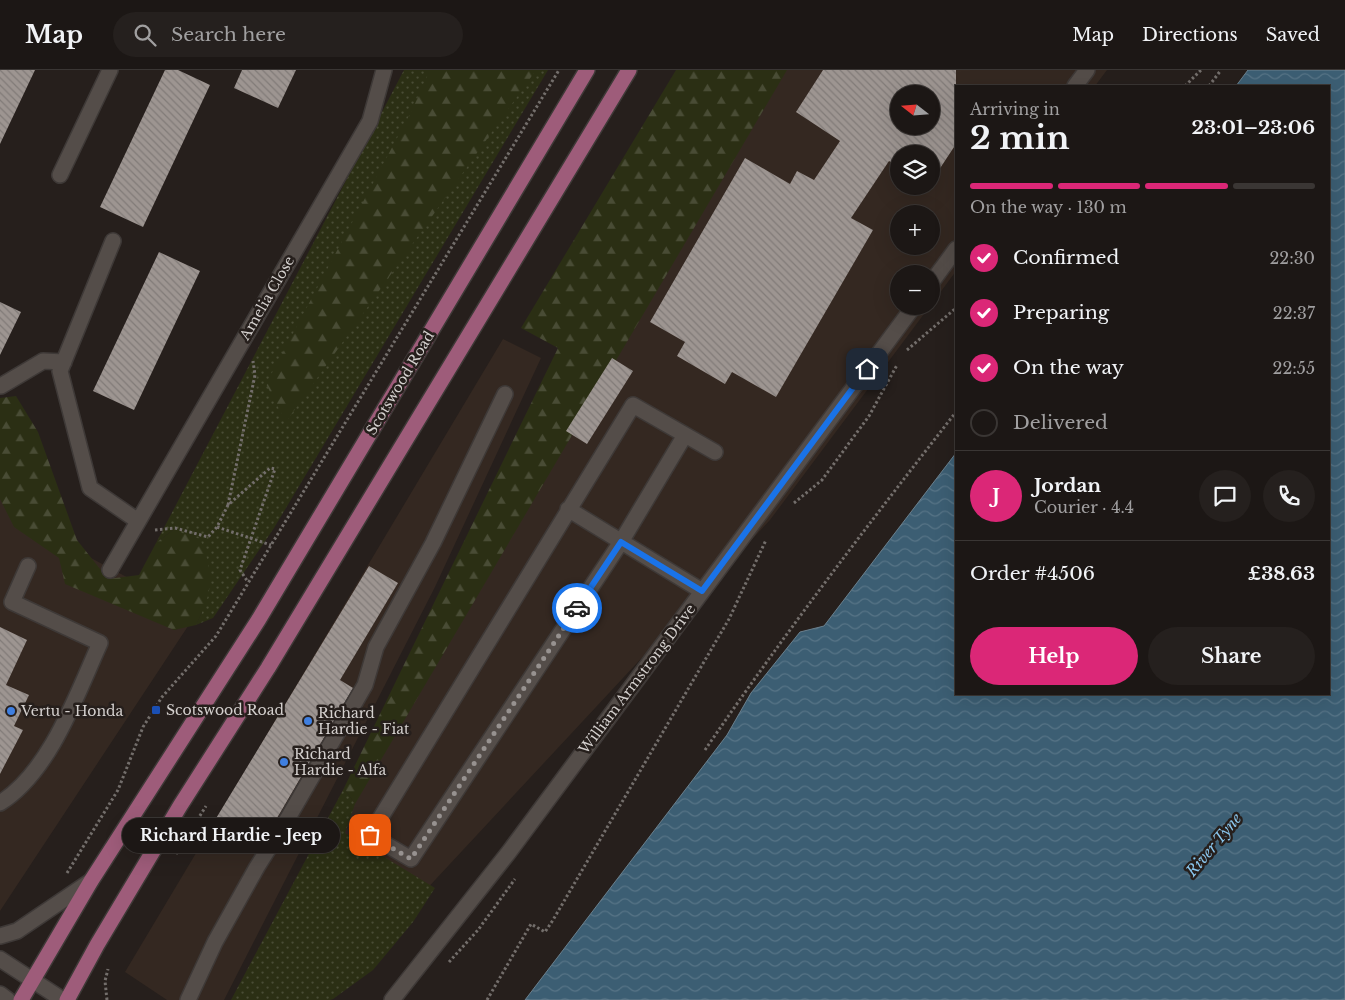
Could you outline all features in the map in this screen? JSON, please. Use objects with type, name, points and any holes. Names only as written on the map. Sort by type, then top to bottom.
[{"type":"main road","name":"Scotswood Road","points":[[21,1000],[90,881],[259,618],[587,70]]},
{"type":"main road","points":[[65,1000],[180,806],[268,668],[629,70]]},
{"type":"street","points":[[60,175],[110,70]]},
{"type":"street","name":"Amelia Close","points":[[110,570],[370,121],[384,70]]},
{"type":"street","points":[[1076,85],[1086,70]]},
{"type":"street","points":[[112,241],[60,371],[90,488],[135,527]]},
{"type":"street","points":[[940,271],[955,250]]},
{"type":"street","name":"William Armstrong Drive","points":[[392,1000],[509,852],[907,315]]},
{"type":"street","points":[[1,386],[43,361],[64,362]]},
{"type":"street","points":[[188,1000],[215,942],[365,684],[376,647],[433,544],[505,394]]},
{"type":"street","points":[[686,435],[621,542],[411,859],[370,835],[633,406],[686,435],[715,452]]},
{"type":"street","points":[[568,510],[702,591]]},
{"type":"street","points":[[0,803],[8,798],[33,772],[62,729],[100,642],[12,602],[28,566]]},
{"type":"street","points":[[0,936],[17,931],[90,881]]},
{"type":"street","points":[[0,959],[65,1000]]},
{"type":"street","points":[[0,994],[8,1000]]},
{"type":"path","name":"Scotswood Road","points":[[63,879],[118,790],[143,727],[162,697],[216,636],[559,70]]},
{"type":"path","points":[[1186,85],[1201,70]]},
{"type":"path","points":[[1210,85],[1221,70]]},
{"type":"path","points":[[934,328],[955,309]]},
{"type":"path","points":[[135,527],[175,528],[208,537],[217,528],[228,505],[255,375],[249,329]]},
{"type":"path","points":[[705,750],[735,706],[857,541],[955,413]]},
{"type":"path","points":[[228,505],[270,468],[275,470],[240,570],[248,582]]},
{"type":"path","points":[[217,528],[271,545]]},
{"type":"path","points":[[487,1000],[531,924],[545,932],[553,920],[729,618],[767,539]]},
{"type":"shaded area","points":[[767,70],[1107,70],[1096,85],[955,85],[955,272],[940,293],[940,265],[890,265],[890,315],[923,315],[770,520],[422,894],[335,831]]},
{"type":"shaded area","points":[[503,339],[541,358],[435,587],[224,1000],[167,1000],[125,972]]},
{"type":"shaded area","points":[[0,454],[16,518],[196,614],[0,911]]},
{"type":"green space","points":[[404,70],[548,70],[274,528],[213,618],[196,625],[202,612],[173,530],[156,543]]},
{"type":"green space","points":[[430,70],[536,70],[286,422],[266,384],[412,110]]},
{"type":"green space","points":[[676,70],[787,70],[355,804],[344,788],[558,348],[521,328]]},
{"type":"green space","points":[[16,396],[38,432],[77,540],[108,579],[139,575],[156,543],[173,530],[200,539],[208,563],[210,583],[206,602],[196,625],[174,630],[65,584],[59,558],[14,527],[0,499],[0,398]]},
{"type":"green space","points":[[344,788],[355,804],[345,833],[435,888],[413,922],[373,970],[333,999],[231,1000]]},
{"type":"water","name":"River Tyne","points":[[1248,70],[1345,70],[1345,1000],[525,1000],[727,735],[751,693],[800,632],[824,626],[955,454],[955,695],[1330,695],[1330,85],[1237,85]]},
{"type":"building","points":[[0,70],[35,70],[0,144]]},
{"type":"building","points":[[165,70],[178,70],[210,85],[143,227],[100,207]]},
{"type":"building","points":[[242,70],[296,70],[278,108],[234,88]]},
{"type":"building","points":[[823,70],[956,70],[955,146],[940,168],[940,145],[890,145],[890,162],[851,218],[873,230],[776,397],[732,372],[725,384],[677,356],[685,342],[650,322],[745,158],[790,184],[797,171],[814,180],[840,141],[796,112]]},
{"type":"building","points":[[159,252],[200,271],[134,410],[93,391]]},
{"type":"building","points":[[0,302],[21,312],[0,355]]},
{"type":"building","points":[[612,358],[633,371],[587,444],[566,431]]},
{"type":"building","points":[[369,566],[398,583],[340,680],[353,688],[256,852],[212,825]]},
{"type":"building","name":"Vertu - Honda","points":[[0,627],[27,640],[6,685],[29,695],[14,726],[23,730],[0,774]]},
{"type":"way so far","points":[[370,835],[411,859],[577,608]]},
{"type":"place","name":"Scotswood Road","points":[[156,710]]},
{"type":"place","name":"Vertu - Honda","points":[[11,711]]},
{"type":"place","name":"Richard Hardie - Fiat","points":[[308,721]]},
{"type":"place","name":"Richard Hardie - Alfa","points":[[284,762]]},
{"type":"place","name":"Richard Hardie - Jeep","points":[[370,835]]},
{"type":"route","points":[[577,608],[621,542],[702,591],[867,369]]}]
